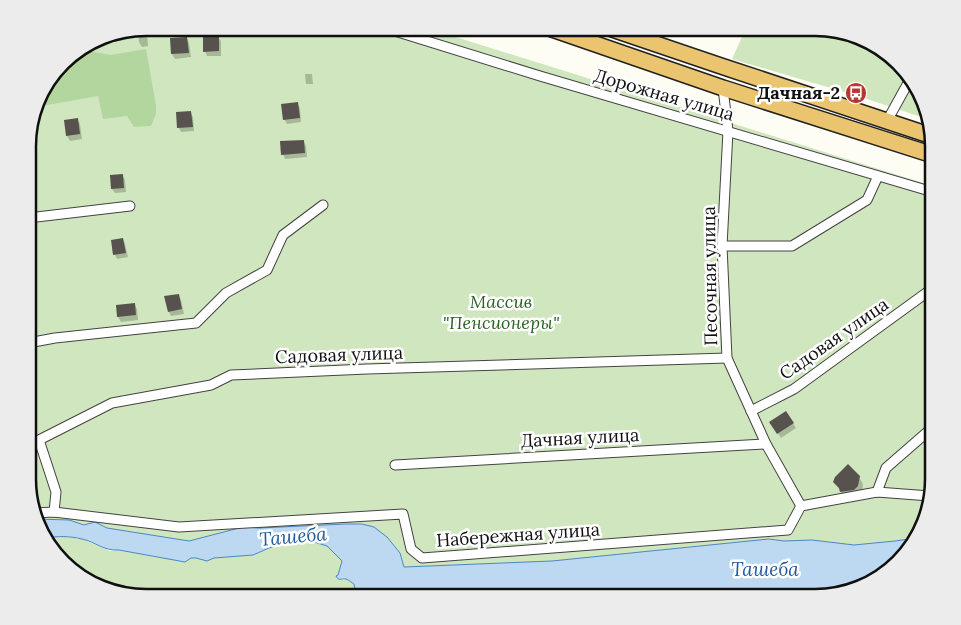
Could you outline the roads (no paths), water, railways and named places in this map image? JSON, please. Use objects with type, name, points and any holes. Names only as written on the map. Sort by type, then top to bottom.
[{"type":"highway","points":[[572,36],[723,88],[925,152]]},
{"type":"highway","points":[[633,36],[924,133]]},
{"type":"street","name":"Дорожная улица","points":[[411,36],[925,190]]},
{"type":"street","points":[[887,121],[906,85]]},
{"type":"street","name":"Песочная улица","points":[[723,88],[728,131],[722,246],[727,358],[766,444],[801,506]]},
{"type":"street","points":[[722,246],[792,246],[867,200],[878,176]]},
{"type":"street","points":[[36,342],[196,323],[226,293],[267,270],[283,235],[323,205]]},
{"type":"street","points":[[36,217],[130,206]]},
{"type":"street","name":"Садовая улица","points":[[751,412],[794,389],[925,294]]},
{"type":"street","name":"Садовая улица","points":[[54,512],[56,492],[39,440],[112,403],[211,385],[231,375],[727,358]]},
{"type":"street","points":[[877,492],[886,468],[925,434]]},
{"type":"street","name":"Дачная улица","points":[[395,465],[766,444]]},
{"type":"street","points":[[801,506],[877,492],[924,496]]},
{"type":"street","name":"Набережная улица","points":[[42,513],[54,512],[179,527],[404,514],[411,549],[422,558],[788,530],[801,506]]},
{"type":"water","name":"Ташеба","points":[[44,519],[69,520],[84,525],[95,522],[107,528],[189,541],[243,527],[362,524],[374,527],[387,537],[400,553],[404,567],[552,561],[769,539],[784,541],[812,540],[854,545],[906,539],[882,566],[870,574],[843,585],[821,589],[355,589],[354,584],[346,579],[339,579],[336,576],[342,561],[327,546],[311,541],[287,542],[253,555],[214,558],[207,561],[191,558],[185,562],[108,549],[87,540],[73,537],[55,537]]},
{"type":"place","name":"Дачная-2","points":[[856,93]]},
{"type":"park label","name":"Массив \"Пенсионеры\"","points":[[501,312]]}]
